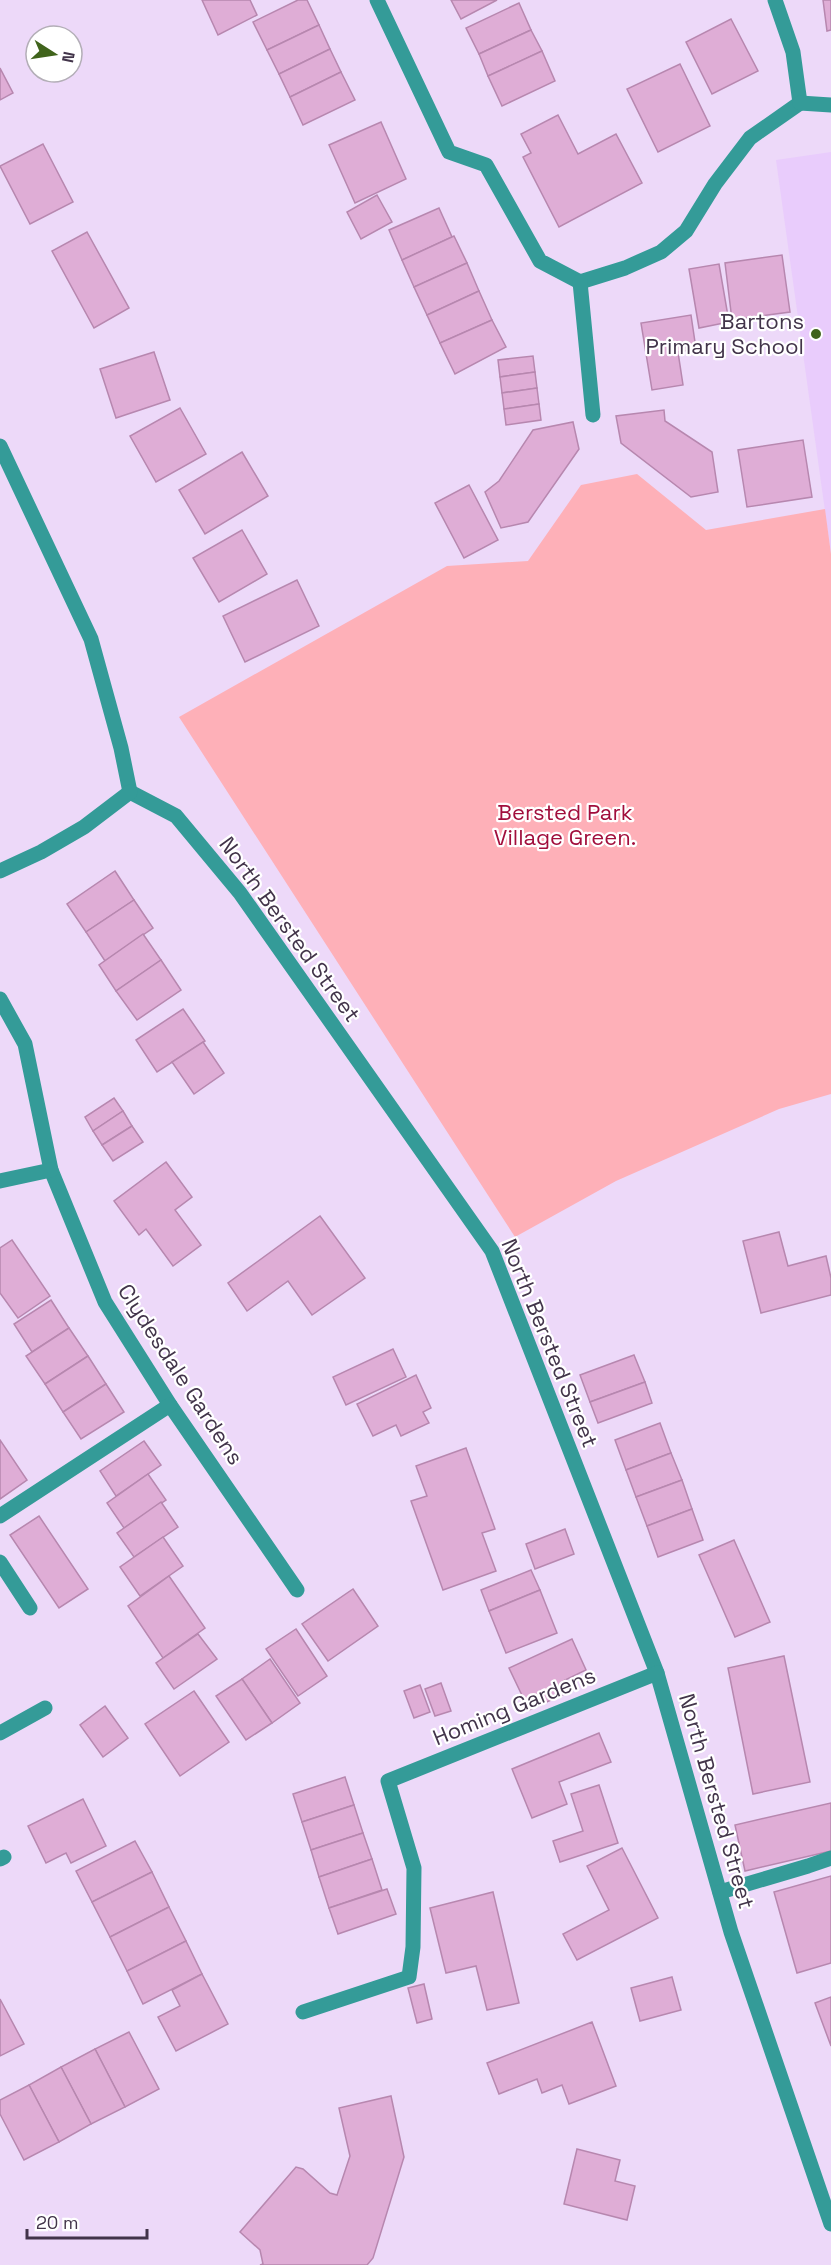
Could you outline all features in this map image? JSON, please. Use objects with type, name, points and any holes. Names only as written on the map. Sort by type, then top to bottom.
[{"type":"street","points":[[377,0],[449,153],[486,165],[540,261],[580,282],[625,268],[661,252],[686,231],[715,184],[750,138],[800,103],[831,105]]},
{"type":"street","points":[[775,0],[793,52],[800,103]]},
{"type":"street","points":[[580,282],[593,415]]},
{"type":"street","points":[[0,446],[91,639],[121,748],[130,792],[84,827],[41,852],[0,871]]},
{"type":"street","name":"North Bersted Street","points":[[130,792],[177,816],[240,893],[492,1251],[657,1673],[731,1932],[831,2224]]},
{"type":"street","name":"Clydesdale Gardens","points":[[0,999],[25,1044],[51,1170],[105,1302],[170,1405],[297,1590]]},
{"type":"street","points":[[0,1181],[51,1170]]},
{"type":"street","points":[[0,1516],[170,1405]]},
{"type":"street","points":[[0,1562],[30,1608]]},
{"type":"street","name":"Homing Gardens","points":[[303,2012],[409,1977],[413,1947],[414,1868],[388,1781],[657,1673]]},
{"type":"street","points":[[0,1733],[45,1708]]},
{"type":"street","points":[[720,1892],[831,1857]]},
{"type":"shaded area","name":"Bartons Primary School","points":[[831,152],[831,554],[776,160]]},
{"type":"green space","name":"Bersted Park Village Green.","points":[[637,474],[706,530],[825,509],[831,554],[831,1094],[779,1109],[616,1181],[515,1237],[179,717],[447,566],[528,561],[581,485]]},
{"type":"building","points":[[202,0],[250,0],[257,15],[218,35]]},
{"type":"building","points":[[298,0],[307,0],[319,25],[267,50],[253,22]]},
{"type":"building","points":[[451,0],[497,0],[461,19]]},
{"type":"building","points":[[823,0],[831,0],[831,30],[827,31]]},
{"type":"building","points":[[519,3],[531,30],[479,54],[466,28]]},
{"type":"building","points":[[731,19],[758,71],[712,94],[686,42]]},
{"type":"building","points":[[319,25],[330,49],[279,74],[267,50]]},
{"type":"building","points":[[531,30],[542,51],[488,76],[479,54]]},
{"type":"building","points":[[330,49],[341,72],[290,97],[279,74]]},
{"type":"building","points":[[542,51],[555,81],[502,106],[488,76]]},
{"type":"building","points":[[680,64],[710,126],[658,152],[627,89]]},
{"type":"building","points":[[0,68],[13,93],[0,100]]},
{"type":"building","points":[[341,72],[355,100],[303,125],[290,97]]},
{"type":"building","points":[[558,115],[578,154],[616,134],[642,183],[559,227],[523,157],[531,153],[521,134]]},
{"type":"building","points":[[381,122],[406,179],[355,203],[329,145]]},
{"type":"building","points":[[43,144],[73,202],[30,224],[0,166]]},
{"type":"building","points":[[377,195],[392,222],[361,239],[347,212]]},
{"type":"building","points":[[439,208],[452,237],[402,260],[389,230]]},
{"type":"building","points":[[87,232],[129,308],[94,328],[52,251]]},
{"type":"building","points":[[454,236],[467,263],[414,287],[402,260]]},
{"type":"building","points":[[782,255],[790,312],[732,320],[725,263]]},
{"type":"building","points":[[467,263],[479,291],[427,315],[414,287]]},
{"type":"building","points":[[719,264],[729,322],[699,328],[689,269]]},
{"type":"building","points":[[479,291],[492,320],[440,343],[427,315]]},
{"type":"building","points":[[691,315],[696,349],[678,352],[683,385],[652,390],[641,323]]},
{"type":"building","points":[[492,320],[506,347],[455,374],[440,343]]},
{"type":"building","points":[[154,352],[170,400],[116,418],[100,369]]},
{"type":"building","points":[[533,356],[535,372],[500,377],[498,360]]},
{"type":"building","points":[[535,372],[537,388],[502,393],[500,377]]},
{"type":"building","points":[[537,388],[539,404],[504,409],[502,393]]},
{"type":"building","points":[[539,404],[541,420],[506,425],[504,409]]},
{"type":"building","points":[[180,408],[206,454],[156,482],[130,436]]},
{"type":"building","points":[[664,410],[665,421],[712,452],[718,492],[691,497],[621,443],[616,416]]},
{"type":"building","points":[[573,422],[579,449],[528,522],[501,528],[485,492],[499,481],[533,430]]},
{"type":"building","points":[[803,440],[812,497],[747,507],[738,450]]},
{"type":"building","points":[[242,452],[268,496],[205,534],[179,490]]},
{"type":"building","points":[[469,485],[498,540],[464,558],[435,503]]},
{"type":"building","points":[[242,530],[267,574],[219,602],[193,558]]},
{"type":"building","points":[[297,580],[319,626],[245,662],[223,616]]},
{"type":"building","points":[[115,871],[134,900],[86,932],[67,904]]},
{"type":"building","points":[[134,900],[153,928],[105,961],[86,932]]},
{"type":"building","points":[[143,934],[161,960],[116,991],[99,965]]},
{"type":"building","points":[[161,960],[181,990],[137,1020],[116,991]]},
{"type":"building","points":[[183,1009],[205,1041],[157,1072],[136,1040]]},
{"type":"building","points":[[203,1042],[224,1073],[194,1094],[172,1062]]},
{"type":"building","points":[[114,1098],[123,1111],[93,1131],[85,1117]]},
{"type":"building","points":[[123,1111],[132,1126],[102,1145],[93,1131]]},
{"type":"building","points":[[132,1126],[143,1142],[113,1161],[102,1145]]},
{"type":"building","points":[[166,1162],[192,1197],[175,1210],[201,1245],[173,1266],[146,1229],[139,1235],[114,1201]]},
{"type":"building","points":[[320,1216],[365,1278],[312,1315],[288,1281],[247,1311],[228,1283]]},
{"type":"building","points":[[779,1232],[788,1266],[826,1256],[831,1278],[831,1295],[761,1313],[743,1241]]},
{"type":"building","points":[[12,1240],[50,1296],[18,1318],[0,1293],[0,1248]]},
{"type":"building","points":[[51,1300],[69,1328],[32,1352],[14,1324]]},
{"type":"building","points":[[69,1328],[88,1356],[45,1384],[26,1356]]},
{"type":"building","points":[[393,1349],[406,1377],[346,1405],[333,1377]]},
{"type":"building","points":[[634,1355],[645,1382],[590,1402],[580,1375]]},
{"type":"building","points":[[88,1356],[106,1384],[63,1412],[45,1384]]},
{"type":"building","points":[[416,1375],[431,1408],[423,1412],[429,1423],[401,1436],[396,1425],[373,1436],[357,1404]]},
{"type":"building","points":[[645,1382],[652,1403],[598,1423],[590,1402]]},
{"type":"building","points":[[106,1384],[124,1412],[81,1439],[63,1412]]},
{"type":"building","points":[[660,1423],[671,1453],[626,1470],[615,1440]]},
{"type":"building","points":[[0,1440],[27,1480],[0,1499]]},
{"type":"building","points":[[144,1441],[161,1465],[116,1496],[100,1471]]},
{"type":"building","points":[[466,1448],[495,1529],[482,1533],[496,1571],[443,1590],[411,1501],[427,1496],[416,1466]]},
{"type":"building","points":[[671,1453],[682,1480],[636,1497],[626,1470]]},
{"type":"building","points":[[148,1474],[166,1500],[124,1528],[107,1503]]},
{"type":"building","points":[[682,1480],[692,1509],[647,1526],[636,1497]]},
{"type":"building","points":[[161,1502],[178,1527],[134,1557],[117,1533]]},
{"type":"building","points":[[692,1509],[703,1540],[658,1557],[647,1526]]},
{"type":"building","points":[[39,1516],[88,1589],[59,1608],[10,1535]]},
{"type":"building","points":[[565,1529],[574,1554],[535,1569],[526,1544]]},
{"type":"building","points":[[163,1537],[183,1566],[140,1596],[120,1567]]},
{"type":"building","points":[[734,1540],[770,1622],[735,1637],[699,1555]]},
{"type":"building","points":[[531,1570],[540,1590],[489,1611],[481,1590]]},
{"type":"building","points":[[169,1576],[205,1628],[163,1658],[128,1606]]},
{"type":"building","points":[[353,1589],[378,1626],[328,1661],[302,1624]]},
{"type":"building","points":[[540,1590],[557,1633],[506,1653],[489,1611]]},
{"type":"building","points":[[296,1629],[327,1676],[298,1696],[266,1649]]},
{"type":"building","points":[[198,1634],[217,1659],[174,1689],[156,1663]]},
{"type":"building","points":[[572,1639],[586,1670],[563,1681],[569,1692],[529,1710],[509,1668]]},
{"type":"building","points":[[784,1656],[810,1782],[753,1794],[728,1668]]},
{"type":"building","points":[[270,1659],[300,1703],[272,1723],[242,1679]]},
{"type":"building","points":[[242,1679],[272,1723],[246,1740],[216,1696]]},
{"type":"building","points":[[441,1683],[451,1711],[435,1716],[425,1689]]},
{"type":"building","points":[[420,1685],[430,1712],[414,1718],[404,1691]]},
{"type":"building","points":[[194,1691],[229,1742],[180,1776],[145,1724]]},
{"type":"building","points":[[105,1706],[128,1738],[103,1757],[80,1725]]},
{"type":"building","points":[[599,1733],[611,1762],[559,1782],[567,1804],[532,1818],[512,1769]]},
{"type":"building","points":[[345,1777],[354,1805],[302,1822],[293,1794]]},
{"type":"building","points":[[599,1785],[618,1843],[560,1862],[553,1841],[583,1831],[571,1794]]},
{"type":"building","points":[[83,1799],[106,1846],[71,1863],[66,1853],[46,1863],[28,1826]]},
{"type":"building","points":[[831,1803],[831,1851],[745,1871],[735,1825]]},
{"type":"building","points":[[354,1805],[363,1833],[311,1850],[302,1822]]},
{"type":"building","points":[[363,1833],[372,1859],[319,1877],[311,1850]]},
{"type":"building","points":[[135,1841],[152,1872],[92,1902],[76,1871]]},
{"type":"building","points":[[622,1848],[658,1918],[577,1960],[563,1934],[609,1910],[587,1866]]},
{"type":"building","points":[[372,1859],[382,1890],[329,1908],[319,1877]]},
{"type":"building","points":[[152,1872],[169,1907],[110,1937],[92,1902]]},
{"type":"building","points":[[831,1876],[831,1963],[797,1973],[774,1892]]},
{"type":"building","points":[[387,1889],[396,1914],[338,1934],[329,1908]]},
{"type":"building","points":[[493,1892],[519,2003],[487,2010],[476,1966],[446,1973],[430,1908]]},
{"type":"building","points":[[169,1907],[186,1941],[127,1971],[110,1937]]},
{"type":"building","points":[[186,1941],[202,1974],[143,2004],[127,1971]]},
{"type":"building","points":[[202,1974],[228,2024],[176,2051],[158,2017],[180,2006],[172,1990]]},
{"type":"building","points":[[672,1977],[681,2010],[640,2021],[631,1988]]},
{"type":"building","points":[[424,1984],[432,2019],[417,2023],[408,1988]]},
{"type":"building","points":[[831,1997],[831,2046],[815,2003]]},
{"type":"building","points":[[0,1999],[24,2044],[0,2056]]},
{"type":"building","points":[[592,2022],[616,2086],[569,2104],[562,2085],[542,2093],[537,2079],[499,2094],[487,2063]]},
{"type":"building","points":[[129,2032],[159,2089],[125,2107],[95,2049]]},
{"type":"building","points":[[95,2049],[125,2107],[91,2124],[61,2067]]},
{"type":"building","points":[[61,2067],[91,2124],[59,2142],[29,2085]]},
{"type":"building","points":[[29,2085],[59,2142],[24,2160],[0,2114],[0,2100]]},
{"type":"building","points":[[391,2096],[404,2157],[373,2258],[367,2265],[260,2265],[263,2264],[260,2250],[240,2232],[296,2167],[303,2169],[330,2193],[337,2195],[350,2156],[339,2108]]},
{"type":"building","points":[[577,2149],[620,2160],[615,2181],[635,2186],[627,2220],[564,2204]]},
{"type":"place","name":"Bartons Primary School","points":[[816,334]]}]
